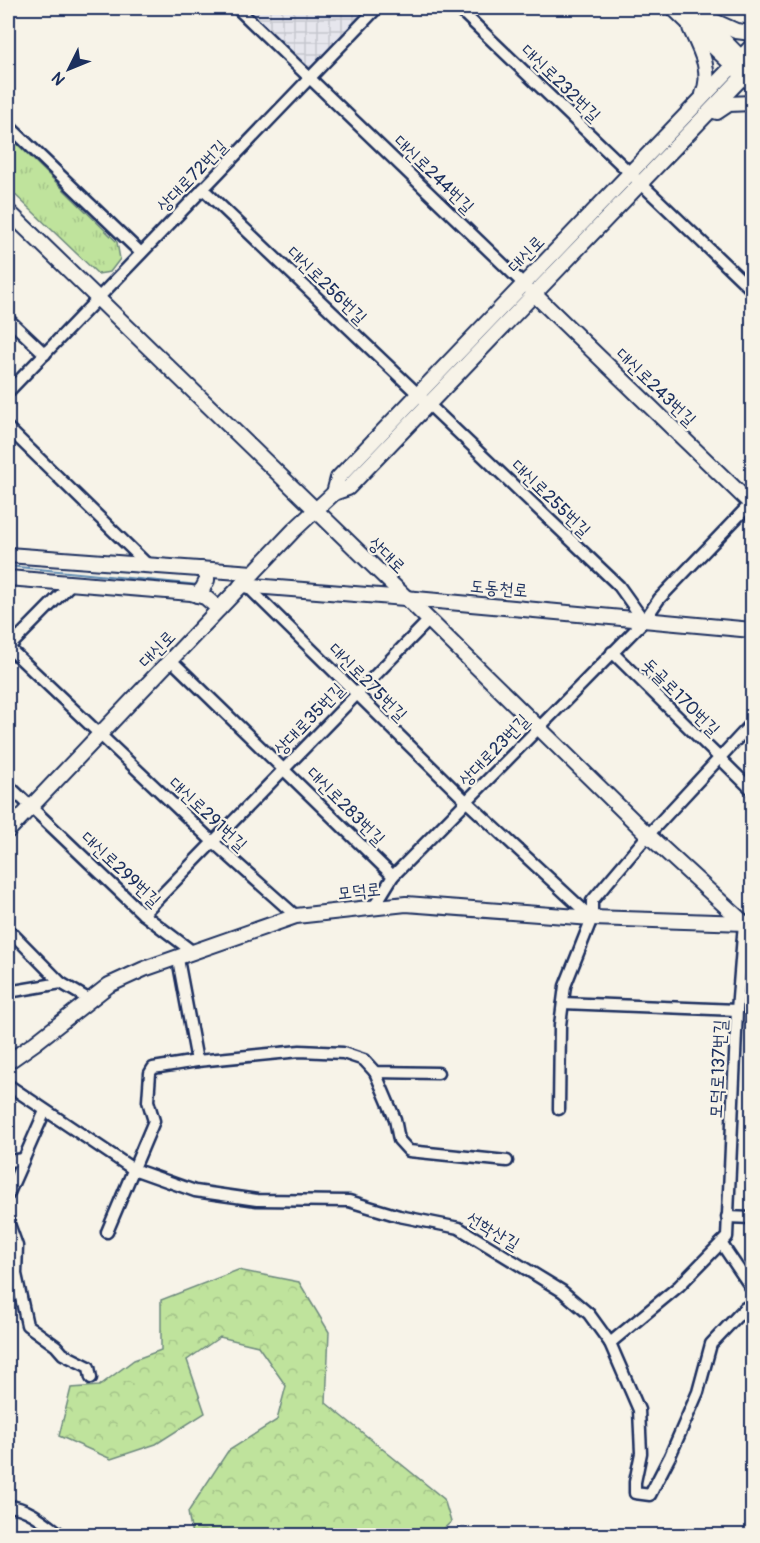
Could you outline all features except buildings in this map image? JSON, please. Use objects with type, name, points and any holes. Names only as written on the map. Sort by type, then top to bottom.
[{"type":"street","name":"대신로244번길","points":[[237,8],[535,295]]},
{"type":"street","name":"상대로72번길","points":[[8,392],[377,8]]},
{"type":"street","name":"대신로232번길","points":[[458,8],[753,290]]},
{"type":"street","points":[[673,8],[743,33],[753,33]]},
{"type":"street","points":[[691,13],[737,62],[751,73]]},
{"type":"street","points":[[691,13],[708,78],[700,100]]},
{"type":"street","name":"대신로","points":[[8,831],[315,511],[334,493],[348,488],[535,295],[700,100],[753,46]]},
{"type":"street","name":"대신로","points":[[334,493],[338,478],[523,284],[635,177],[702,120],[751,73]]},
{"type":"street","points":[[702,120],[729,104],[753,103]]},
{"type":"street","points":[[8,125],[141,253]]},
{"type":"street","name":"대신로256번길","points":[[203,189],[429,405]]},
{"type":"street","name":"상대로","points":[[8,211],[648,835],[748,923]]},
{"type":"street","name":"대신로243번길","points":[[535,295],[752,504]]},
{"type":"street","points":[[8,319],[45,354]]},
{"type":"street","name":"대신로255번길","points":[[429,405],[619,586],[644,621]]},
{"type":"street","points":[[8,429],[148,566]]},
{"type":"street","name":"상대로23번길","points":[[374,907],[393,876],[644,621],[659,599],[752,504]]},
{"type":"street","name":"도동천로","points":[[8,555],[201,569],[247,581],[753,630]]},
{"type":"street","points":[[197,595],[207,580],[207,575],[201,569]]},
{"type":"street","points":[[8,578],[197,595],[205,597],[219,609]]},
{"type":"street","name":"대신로275번길","points":[[247,581],[467,802],[592,918]]},
{"type":"street","points":[[8,647],[72,583]]},
{"type":"street","name":"상대로35번길","points":[[143,914],[429,620]]},
{"type":"street","name":"대신로291번길","points":[[8,647],[213,842],[296,916]]},
{"type":"street","name":"돗골로170번길","points":[[612,652],[753,789]]},
{"type":"street","name":"대신로283번길","points":[[171,660],[393,876]]},
{"type":"street","points":[[559,1109],[560,1025],[565,986],[592,918],[592,902],[648,835],[753,723]]},
{"type":"street","name":"대신로299번길","points":[[8,785],[143,914],[193,952]]},
{"type":"street","name":"모덕로","points":[[8,1062],[109,985],[144,969],[296,916],[406,904],[592,918],[748,923]]},
{"type":"street","name":"모덕로137번길","points":[[728,1217],[737,1010],[748,923]]},
{"type":"street","points":[[8,929],[61,983],[90,1000]]},
{"type":"street","points":[[178,959],[197,1061]]},
{"type":"street","points":[[8,992],[61,983]]},
{"type":"street","points":[[563,1004],[737,1010]]},
{"type":"street","points":[[107,1232],[154,1122],[148,1101],[150,1073],[153,1068],[197,1061],[300,1051],[343,1053],[364,1060],[375,1072],[395,1119],[399,1140],[409,1151],[507,1161]]},
{"type":"street","points":[[375,1072],[438,1073]]},
{"type":"street","name":"선학산길","points":[[8,1085],[133,1169],[195,1191],[257,1200],[349,1201],[399,1216],[459,1228],[562,1292],[589,1314],[610,1343],[639,1410],[641,1453],[635,1493],[650,1495],[670,1456],[698,1392],[711,1344],[745,1308],[753,1304]]},
{"type":"street","points":[[8,1195],[45,1111]]},
{"type":"street","points":[[8,1161],[24,1159]]},
{"type":"street","points":[[610,1343],[679,1287],[727,1237],[728,1217],[752,1221]]},
{"type":"street","points":[[8,1221],[17,1246],[16,1274],[27,1324],[63,1354],[89,1367],[91,1378]]},
{"type":"street","points":[[721,1243],[753,1289]]},
{"type":"street","points":[[8,1506],[38,1517],[63,1536]]},
{"type":"shaded area","points":[[246,8],[368,8],[310,68]]},
{"type":"green space","points":[[8,135],[117,242],[120,259],[110,272],[98,274],[8,188]]},
{"type":"green space","points":[[238,1270],[299,1282],[329,1332],[326,1403],[444,1499],[451,1522],[437,1535],[192,1535],[188,1512],[228,1451],[277,1420],[286,1386],[258,1346],[220,1337],[187,1360],[205,1413],[156,1444],[111,1459],[59,1436],[71,1388],[99,1386],[134,1360],[161,1350],[161,1300]]},
{"type":"waterway","points":[[8,566],[199,585]]}]
